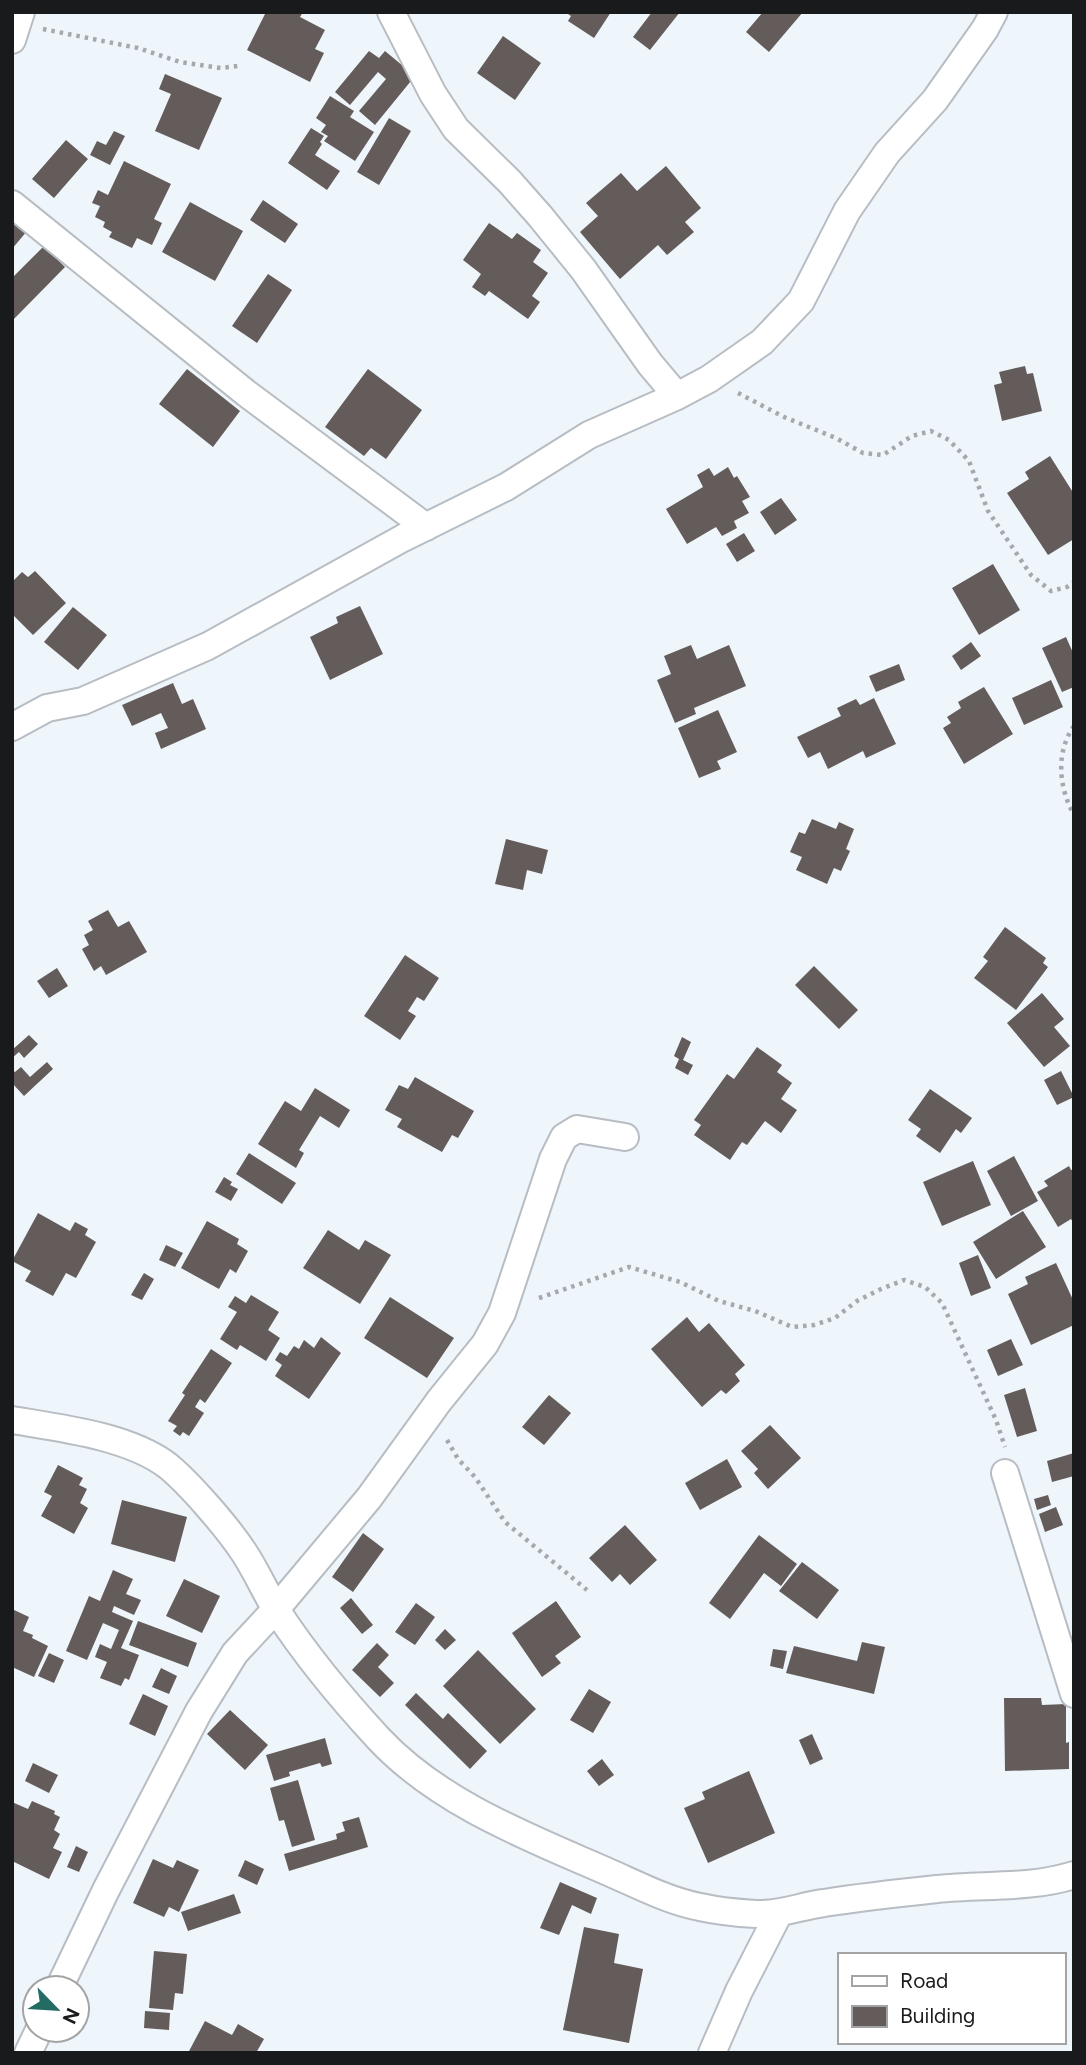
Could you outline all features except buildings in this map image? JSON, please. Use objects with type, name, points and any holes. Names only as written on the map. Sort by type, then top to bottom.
[{"type":"street","points":[[391,12],[433,94],[456,129],[540,216],[583,270],[650,364],[677,396]]},
{"type":"street","points":[[12,727],[47,708],[83,701],[208,646],[426,527],[506,487],[589,435],[709,379],[762,342],[801,301],[847,211],[887,153],[935,100],[985,29],[993,12]]},
{"type":"street","points":[[12,204],[246,393],[426,527]]},
{"type":"street","points":[[66,1974],[199,1711],[235,1653],[276,1609],[369,1498],[431,1411],[485,1344],[502,1313],[553,1159],[564,1137],[577,1129],[625,1137]]},
{"type":"street","points":[[12,1420],[95,1435],[134,1448],[167,1466],[209,1509],[243,1550],[276,1609],[301,1646],[382,1742],[420,1774],[469,1807],[655,1893],[699,1907],[756,1914],[779,1913],[819,1903],[1061,1879],[1074,1853]]},
{"type":"street","points":[[1005,1473],[1074,1693]]},
{"type":"street","points":[[712,2053],[738,1990],[779,1913]]},
{"type":"path","points":[[16,28],[57,30],[138,48],[180,62],[221,68],[238,66]]},
{"type":"path","points":[[709,379],[863,453],[883,455],[912,436],[931,431],[949,440],[970,461],[988,511],[1031,575],[1051,591],[1067,587],[1074,582]]},
{"type":"path","points":[[1067,587],[1074,590]]},
{"type":"path","points":[[1074,726],[1060,764],[1064,798],[1074,815]]},
{"type":"path","points":[[502,1313],[562,1289],[629,1267],[680,1282],[719,1301],[755,1311],[792,1327],[814,1325],[835,1318],[857,1301],[904,1280],[925,1287],[942,1303],[1004,1442],[1005,1473]]},
{"type":"path","points":[[431,1411],[458,1459],[475,1477],[505,1522],[587,1590]]}]
